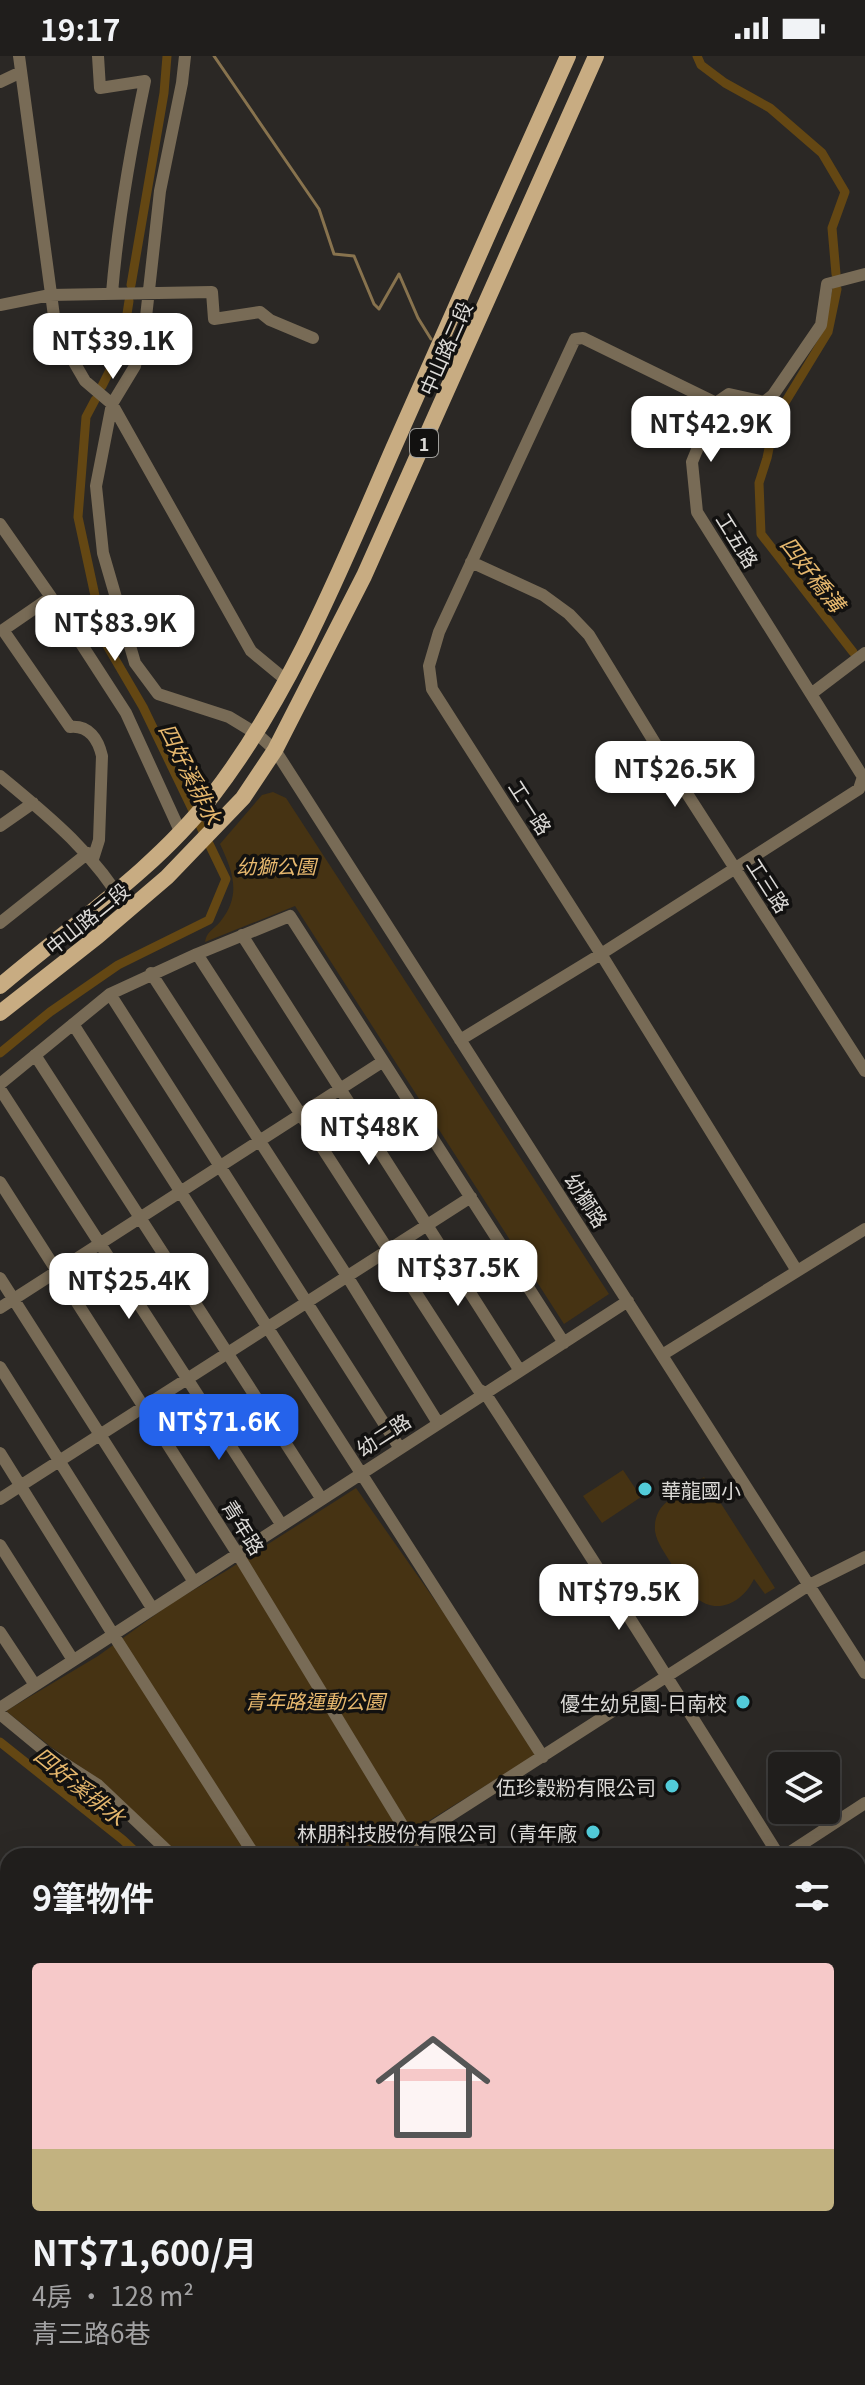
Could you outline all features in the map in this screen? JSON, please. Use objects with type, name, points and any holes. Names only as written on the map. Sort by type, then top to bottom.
[{"type":"main road","name":"中山路二段","points":[[0,986],[116,891],[180,831],[210,799],[257,734],[343,564],[568,56]]},
{"type":"main road","name":"中山路二段","points":[[0,1013],[128,911],[195,850],[226,817],[275,750],[364,576],[596,56]]},
{"type":"main road","points":[[417,395],[440,406]]},
{"type":"street","points":[[19,56],[56,331],[85,381],[112,404],[251,651],[286,680]]},
{"type":"street","points":[[98,56],[100,88],[145,81],[125,175],[112,293]]},
{"type":"street","points":[[112,404],[135,366],[146,317],[160,191],[185,56]]},
{"type":"street","points":[[0,82],[21,72]]},
{"type":"street","points":[[716,403],[729,394],[764,402],[773,395],[821,325],[827,284],[865,274]]},
{"type":"street","points":[[0,305],[50,295],[212,292],[214,319],[260,312],[270,320],[313,338]]},
{"type":"street","name":"工一路","points":[[716,403],[583,338],[575,339],[439,632],[429,666],[432,689],[797,1271]]},
{"type":"street","name":"工五路","points":[[716,403],[692,462],[697,512],[863,777],[859,789],[735,869]]},
{"type":"street","name":"幼獅路","points":[[112,404],[96,486],[103,553],[135,663],[158,694],[229,717],[257,734],[275,750],[865,1673]]},
{"type":"street","points":[[0,524],[126,713],[180,831]]},
{"type":"street","name":"工三路","points":[[471,562],[543,595],[569,614],[589,635],[865,1071]]},
{"type":"street","points":[[0,923],[90,856],[99,840],[102,756],[99,743],[90,732],[79,726],[70,727],[3,630],[51,597]]},
{"type":"street","points":[[811,694],[865,653]]},
{"type":"street","points":[[0,776],[90,856],[128,911]]},
{"type":"street","points":[[0,826],[33,803]]},
{"type":"street","points":[[460,1040],[735,869]]},
{"type":"street","points":[[281,1524],[0,1087],[110,994],[151,973],[290,916],[564,1343]]},
{"type":"street","points":[[242,935],[520,1371]]},
{"type":"street","points":[[197,954],[387,1251],[478,1389],[485,1393],[669,1676],[776,1848]]},
{"type":"street","points":[[151,973],[438,1423]]},
{"type":"street","points":[[110,994],[399,1447]]},
{"type":"street","points":[[73,1024],[543,1757]]},
{"type":"street","points":[[35,1055],[321,1498]]},
{"type":"street","points":[[0,1308],[382,1062]]},
{"type":"street","name":"青年路","points":[[0,1182],[237,1553],[417,1848]]},
{"type":"street","points":[[0,1499],[471,1197]]},
{"type":"street","points":[[662,1355],[865,1229]]},
{"type":"street","points":[[0,1278],[194,1582]]},
{"type":"street","name":"幼二路","points":[[0,1708],[628,1301]]},
{"type":"street","points":[[0,1367],[152,1608]]},
{"type":"street","points":[[0,1453],[250,1848]]},
{"type":"street","points":[[0,1545],[73,1660]]},
{"type":"street","points":[[400,1848],[809,1585],[865,1557]]},
{"type":"street","points":[[0,1632],[35,1685]]},
{"type":"street","points":[[0,1714],[45,1751],[98,1785],[165,1848]]},
{"type":"street","points":[[794,1848],[865,1803]]},
{"type":"green space","name":"幼獅公園","points":[[273,792],[286,798],[609,1294],[564,1324],[295,906],[205,942],[227,912],[233,893],[232,874],[220,844],[262,795]]},
{"type":"green space","points":[[623,1470],[641,1497],[602,1523],[583,1496]]},
{"type":"green space","points":[[704,1477],[775,1588],[765,1594],[754,1579],[743,1594],[728,1604],[720,1606],[703,1602],[688,1589],[660,1545],[655,1521],[662,1506],[683,1494],[701,1494],[695,1483]]},
{"type":"green space","name":"青年路運動公園","points":[[356,1488],[446,1616],[535,1755],[385,1848],[172,1848],[100,1780],[6,1711],[98,1656],[173,1602]]},
{"type":"waterway","name":"四好溪排水","points":[[131,285],[164,93],[167,56]]},
{"type":"waterway","points":[[214,56],[319,209],[334,254],[354,256],[379,309],[399,274],[431,339]]},
{"type":"waterway","name":"四好橋溝","points":[[697,56],[701,65],[725,83],[770,108],[822,153],[845,192],[832,228],[836,274]]},
{"type":"waterway","name":"四好橋溝","points":[[837,289],[828,332],[775,419],[759,483],[761,534],[853,652]]},
{"type":"waterway","name":"四好溪排水","points":[[102,386],[122,346],[129,301]]},
{"type":"waterway","name":"四好溪排水","points":[[0,1053],[50,1012],[118,965],[209,920],[226,879],[143,707],[105,642],[78,517],[86,417],[95,400]]},
{"type":"waterway","name":"四好溪排水","points":[[0,1742],[132,1848]]},
{"type":"place","name":"華龍國小","points":[[645,1489]]},
{"type":"place","name":"優生幼兒園-日南校","points":[[743,1702]]},
{"type":"place","name":"伍珍穀粉有限公司","points":[[672,1786]]},
{"type":"place","name":"林朋科技股份有限公司（青年廠","points":[[593,1832]]}]
